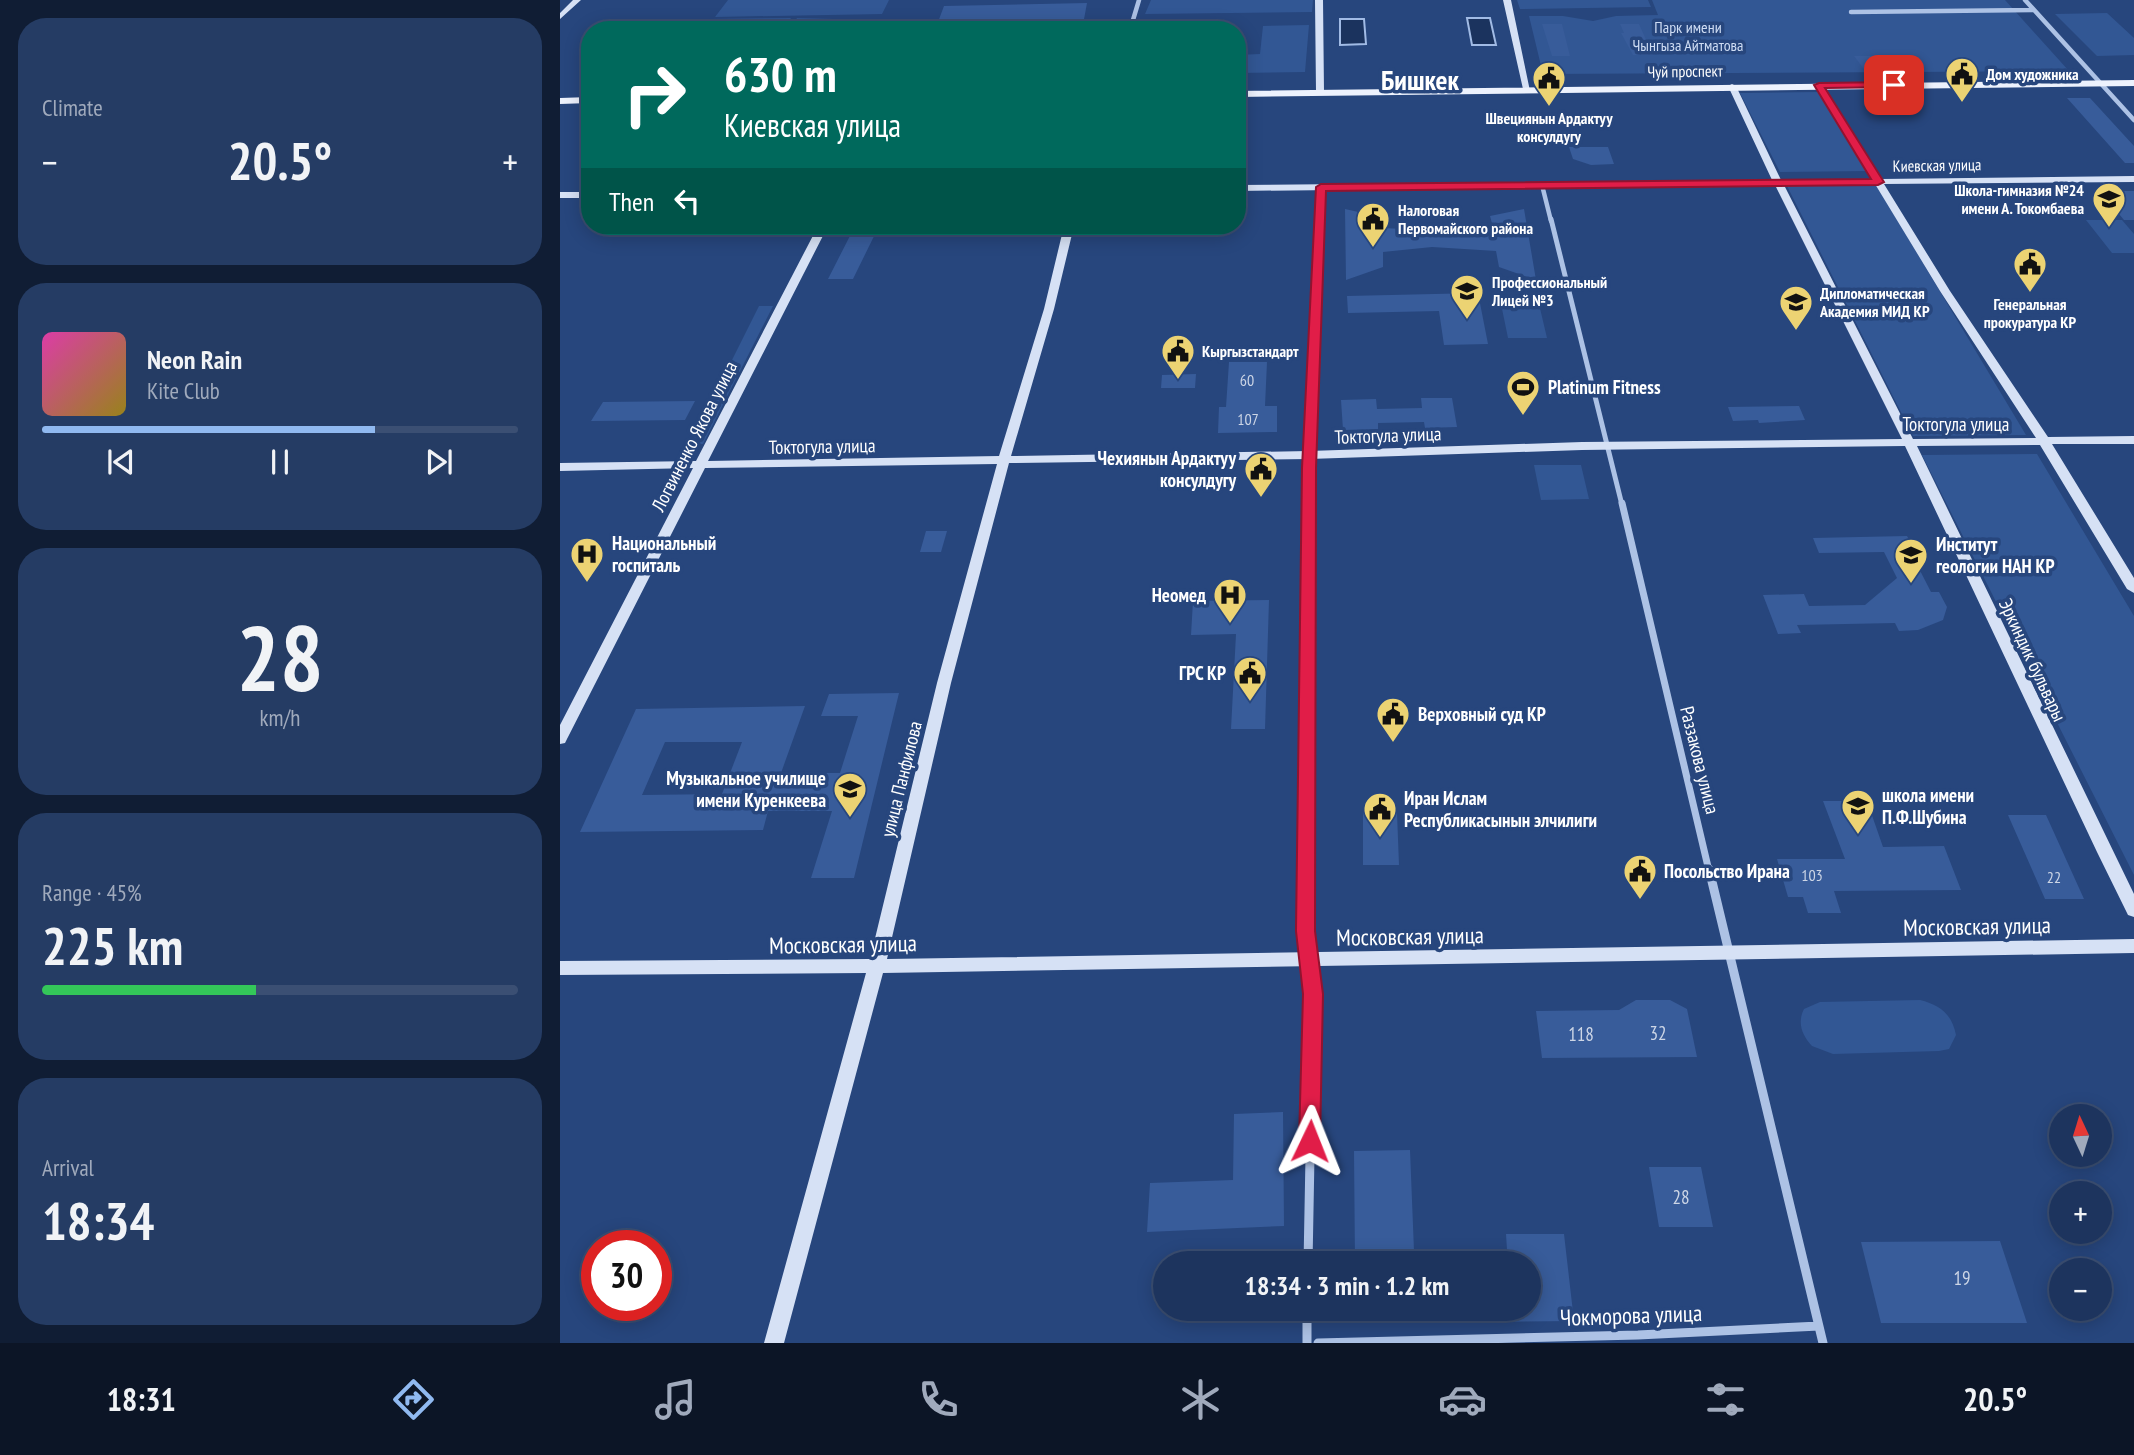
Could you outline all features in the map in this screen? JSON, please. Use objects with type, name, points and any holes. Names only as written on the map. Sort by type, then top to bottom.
[{"type":"main road","name":"Чуй проспект","points":[[1246,94],[2134,83]]},
{"type":"main road","points":[[560,101],[581,100]]},
{"type":"street","points":[[560,17],[577,0]]},
{"type":"street","points":[[1133,21],[1139,0]]},
{"type":"street","points":[[1319,0],[1320,92]]},
{"type":"street","points":[[1507,0],[1527,89]]},
{"type":"street","points":[[2025,0],[2134,120]]},
{"type":"street","points":[[1851,12],[2034,10]]},
{"type":"street","points":[[1819,85],[1945,291],[2044,441],[2134,589]]},
{"type":"street","name":"Эркиндик бульвары","points":[[1732,86],[1776,183],[1908,442],[2078,800],[2134,910]]},
{"type":"street","name":"Киевская улица","points":[[1246,188],[2134,179]]},
{"type":"street","name":"Раззакова улица","points":[[1542,185],[1608,446],[1823,1343]]},
{"type":"street","points":[[1308,1251],[1313,994],[1308,960],[1309,455],[1321,187]]},
{"type":"street","points":[[560,195],[581,195]]},
{"type":"street","name":"Логвиненко Якова улица","points":[[560,739],[818,235]]},
{"type":"street","name":"улица Панфилова","points":[[774,1343],[876,967],[944,683],[1004,460],[1049,309],[1067,235]]},
{"type":"street","name":"Токтогула улица","points":[[560,467],[1309,455],[1608,446],[2134,440]]},
{"type":"street","name":"Московская улица","points":[[560,968],[876,967],[2134,947]]},
{"type":"street","points":[[1307,1321],[1307,1343]]},
{"type":"street","name":"Чокморова улица","points":[[1318,1343],[1624,1336],[1819,1326]]},
{"type":"green space","points":[[728,0],[889,0],[882,14],[715,17]]},
{"type":"green space","points":[[1151,0],[1313,0],[1312,12],[1145,14]]},
{"type":"green space","points":[[1517,0],[1648,0],[1651,7],[1520,9]]},
{"type":"green space","name":"Парк имени Чынгыза Айтматова","points":[[1652,0],[2005,0],[2069,71],[1543,74],[1529,16],[1563,16],[1593,21],[1616,16],[1658,15]]},
{"type":"green space","points":[[2107,13],[2134,38],[2134,55],[2097,56],[2055,14]]},
{"type":"green space","points":[[791,18],[789,21],[706,21]]},
{"type":"green space","points":[[797,18],[834,19],[833,21],[795,21]]},
{"type":"green space","points":[[840,19],[872,21],[839,21]]},
{"type":"green space","points":[[1309,25],[1305,72],[1246,73],[1246,55],[1260,54],[1263,26]]},
{"type":"green space","points":[[1820,92],[1868,171],[1780,172],[1740,93]]},
{"type":"green space","points":[[1875,183],[2026,435],[1913,436],[1786,184]]},
{"type":"green space","points":[[2086,220],[2122,220],[2134,234],[2134,253],[2112,253]]},
{"type":"green space","points":[[1501,304],[1539,304],[1547,338],[1508,338]]},
{"type":"green space","points":[[759,306],[773,306],[703,444],[690,444]]},
{"type":"green space","points":[[2037,454],[2134,616],[2134,875],[1922,455]]},
{"type":"green space","points":[[1534,465],[1581,465],[1589,499],[1541,500]]},
{"type":"green space","points":[[1920,1000],[1939,1008],[1952,1021],[1956,1035],[1949,1049],[1833,1054],[1812,1046],[1802,1029],[1804,1009],[1820,1002]]},
{"type":"shaded area","points":[[1467,18],[1490,18],[1496,45],[1472,45]]},
{"type":"shaded area","points":[[1340,19],[1364,19],[1366,44],[1340,45]]},
{"type":"building","points":[[1087,3],[1084,21],[938,21],[944,6]]},
{"type":"building","points":[[1542,24],[1562,24],[1570,56],[1552,56]]},
{"type":"building","points":[[1620,24],[1639,24],[1653,55],[1633,55],[1621,33],[1624,33]]},
{"type":"building","points":[[1854,56],[1908,56],[1920,72],[1866,72]]},
{"type":"building","points":[[2067,98],[2090,98],[2134,146],[2134,163],[2125,163]]},
{"type":"building","points":[[1569,147],[1608,147],[1614,164],[1591,165],[1573,159]]},
{"type":"building","points":[[2100,191],[2134,191],[2134,220],[2124,220]]},
{"type":"building","points":[[1345,209],[1381,217],[1382,228],[1448,231],[1493,227],[1490,216],[1524,209],[1536,280],[1499,267],[1496,251],[1432,247],[1383,252],[1383,267],[1346,280]]},
{"type":"building","points":[[850,235],[875,235],[853,279],[828,279]]},
{"type":"building","name":"Профессиональный Лицей №3","points":[[1478,293],[1488,344],[1444,345],[1439,311],[1348,313],[1347,296]]},
{"type":"building","points":[[1229,362],[1267,362],[1265,406],[1277,406],[1277,432],[1218,433],[1219,407],[1226,407]]},
{"type":"building","name":"Кыргызстандарт","points":[[1196,374],[1195,388],[1161,388],[1162,375]]},
{"type":"building","points":[[1421,398],[1452,398],[1457,427],[1425,428],[1424,422],[1378,423],[1378,429],[1343,430],[1341,400],[1376,399],[1377,409],[1422,408]]},
{"type":"building","points":[[695,401],[685,420],[591,421],[603,402]]},
{"type":"building","points":[[1799,406],[1805,420],[1759,423],[1758,420],[1733,421],[1728,407]]},
{"type":"building","points":[[926,531],[947,531],[941,552],[920,552]]},
{"type":"building","name":"Институт геологии НАН КР","points":[[1907,536],[1915,551],[1910,551],[1931,592],[1939,592],[1947,607],[1943,620],[1918,630],[1899,631],[1895,623],[1797,625],[1801,633],[1778,634],[1763,595],[1804,594],[1809,606],[1865,605],[1897,578],[1884,552],[1819,553],[1813,538]]},
{"type":"building","points":[[1269,600],[1265,729],[1231,729],[1236,634],[1191,635],[1193,601]]},
{"type":"building","points":[[899,693],[854,878],[811,878],[832,811],[768,811],[763,830],[580,832],[636,709],[805,706],[781,773],[840,773],[858,716],[821,716],[829,694]],"holes":[[[665,742],[742,742],[722,794],[642,795]]]},
{"type":"building","name":"школа имени П.Ф.Шубина","points":[[1823,801],[1867,801],[1883,847],[1944,846],[1961,890],[1834,891],[1841,913],[1808,913],[1803,897],[1788,897],[1777,859],[1845,859]]},
{"type":"building","name":"Иран Ислам Республикасынын элчилиги","points":[[1363,813],[1397,813],[1399,865],[1363,865]]},
{"type":"building","points":[[2008,815],[2046,815],[2084,899],[2045,899]]},
{"type":"building","points":[[1636,1000],[1670,1000],[1687,1009],[1697,1057],[1542,1058],[1536,1011],[1619,1010]]},
{"type":"building","points":[[1283,1112],[1284,1226],[1147,1232],[1150,1183],[1233,1180],[1234,1114]]},
{"type":"building","points":[[1410,1150],[1414,1251],[1355,1251],[1354,1151]]},
{"type":"building","points":[[1649,1167],[1701,1167],[1713,1227],[1659,1227]]},
{"type":"building","points":[[1506,1234],[1564,1234],[1574,1321],[1356,1323],[1541,1321],[1541,1251],[1414,1251],[1507,1250]]},
{"type":"building","points":[[2000,1241],[2027,1323],[1881,1323],[1861,1242]]},
{"type":"place","name":"Дом художника","points":[[1962,104]]},
{"type":"place","name":"Швециянын Ардактуу консулдугу","points":[[1549,108]]},
{"type":"place","name":"Школа-гимназия №24 имени А. Токомбаева","points":[[2109,229]]},
{"type":"place","name":"Налоговая Первомайского района","points":[[1373,249]]},
{"type":"place","name":"Генеральная прокуратура КР","points":[[2030,294]]},
{"type":"place","name":"Профессиональный Лицей №3","points":[[1467,321]]},
{"type":"place","name":"Дипломатическая Академия МИД КР","points":[[1796,332]]},
{"type":"place","name":"Кыргызстандарт","points":[[1178,381]]},
{"type":"place","name":"Platinum Fitness","points":[[1523,417]]},
{"type":"place","name":"Чехиянын Ардактуу консулдугу","points":[[1261,499]]},
{"type":"place","name":"Национальный госпиталь","points":[[587,584]]},
{"type":"place","name":"Институт геологии НАН КР","points":[[1911,585]]},
{"type":"place","name":"Неомед","points":[[1230,625]]},
{"type":"place","name":"ГРС КР","points":[[1250,703]]},
{"type":"place","name":"Верховный суд КР","points":[[1393,744]]},
{"type":"place","name":"Музыкальное училище имени Куренкеева","points":[[850,819]]},
{"type":"place","name":"школа имени П.Ф.Шубина","points":[[1858,836]]},
{"type":"place","name":"Иран Ислам Республикасынын элчилиги","points":[[1380,839]]},
{"type":"place","name":"Посольство Ирана","points":[[1640,901]]},
{"type":"district","name":"Бишкек","points":[[1420,79]]},
{"type":"route","points":[[1310,1141],[1313,994],[1306,931],[1309,468],[1321,187],[1878,182],[1819,85],[1894,85]]}]
